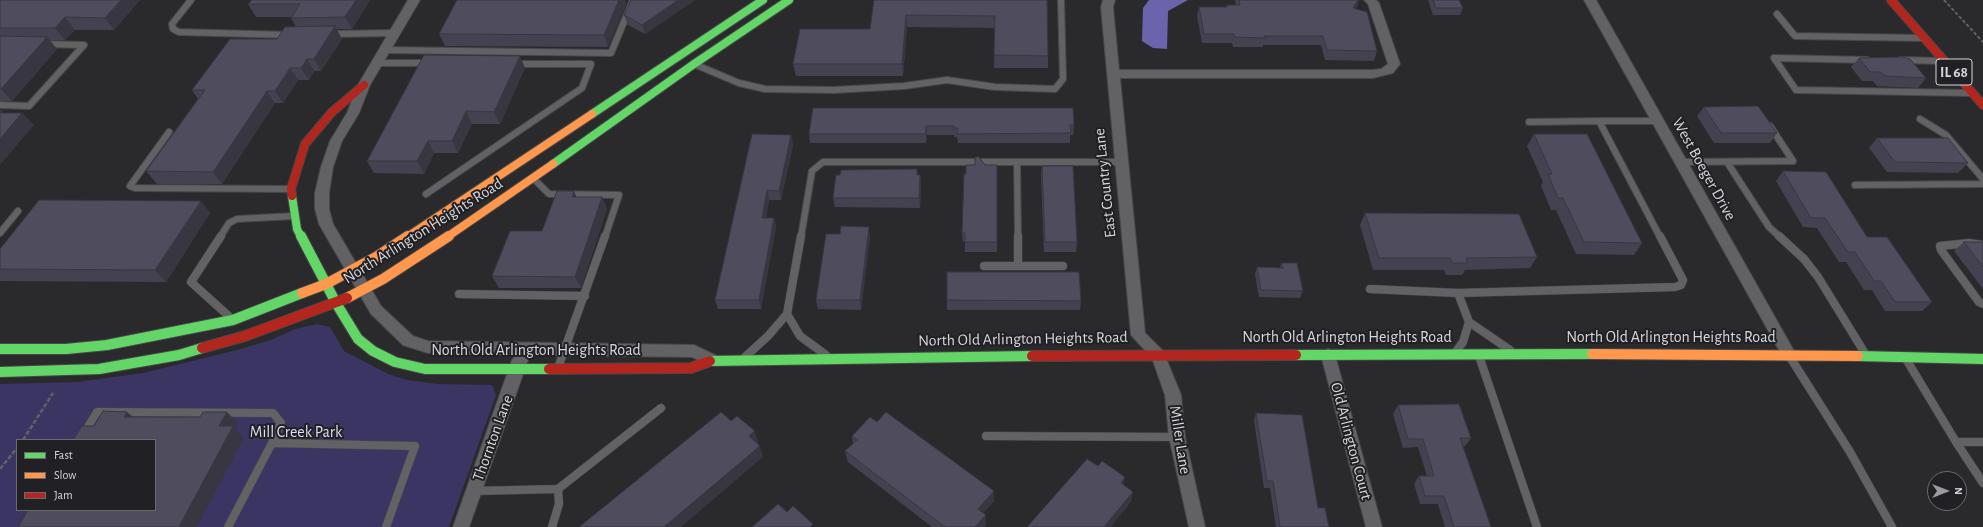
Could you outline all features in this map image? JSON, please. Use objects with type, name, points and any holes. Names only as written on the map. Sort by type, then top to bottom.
[{"type":"main road","name":"North Arlington Heights Road","points":[[0,349],[66,349],[107,345],[204,327],[233,320],[326,284],[354,270],[480,189],[763,0]]},
{"type":"main road","name":"North Arlington Heights Road","points":[[0,372],[88,370],[179,355],[245,336],[336,303],[365,289],[491,207],[694,64],[789,0]]},
{"type":"main road","name":"IL 68","points":[[1891,0],[1983,105]]},
{"type":"main road","points":[[291,189],[305,144],[332,112],[364,86]]},
{"type":"main road","name":"North Old Arlington Heights Road","points":[[291,189],[295,216],[300,234],[336,303],[358,339],[373,351],[395,362],[426,369],[517,370],[691,368],[712,360],[742,359],[1158,355],[1789,355],[1983,360]]},
{"type":"street","name":"North Old Arlington Heights Road","points":[[414,0],[364,86],[352,113],[336,141],[327,167],[322,193],[322,209],[326,224],[376,310],[408,341],[428,347],[524,350],[694,351],[712,360]]},
{"type":"street","name":"East Country Lane","points":[[1109,0],[1107,7],[1138,335],[1158,355]]},
{"type":"street","points":[[1113,74],[1373,74],[1383,72],[1389,70],[1394,64],[1373,2],[1370,0]]},
{"type":"street","name":"West Boeger Drive","points":[[1590,0],[1789,355]]},
{"type":"street","name":"Thornton Lane","points":[[461,527],[524,350]]},
{"type":"street","name":"Miller Lane","points":[[1158,355],[1173,395],[1176,437],[1194,525]]},
{"type":"street","name":"Old Arlington Court","points":[[1328,355],[1374,527]]},
{"type":"lane","points":[[191,0],[172,24],[173,29],[179,32],[293,35]]},
{"type":"lane","points":[[386,50],[612,53],[633,0]]},
{"type":"lane","points":[[694,64],[739,82],[765,89],[834,90],[904,86],[947,80],[995,87],[1055,89],[1063,79],[1061,0]]},
{"type":"lane","points":[[1777,14],[1795,36],[1924,38]]},
{"type":"lane","points":[[322,34],[396,33]]},
{"type":"lane","points":[[0,105],[29,106],[84,45],[40,44]]},
{"type":"lane","points":[[1878,60],[1774,58],[1796,90],[1972,93]]},
{"type":"lane","points":[[1894,60],[1944,61]]},
{"type":"lane","points":[[377,63],[432,64]]},
{"type":"lane","points":[[426,194],[582,88],[591,64],[504,64]]},
{"type":"lane","points":[[1920,119],[1946,135],[1962,152],[1983,180]]},
{"type":"lane","points":[[1370,289],[1458,293],[1675,287],[1681,285],[1683,280],[1599,121]]},
{"type":"lane","points":[[1530,122],[1658,121]]},
{"type":"lane","points":[[1680,162],[1793,161],[1767,121]]},
{"type":"lane","points":[[169,132],[130,186],[135,188],[291,189]]},
{"type":"lane","points":[[742,359],[768,336],[787,314],[812,171],[823,162],[1121,162]]},
{"type":"lane","points":[[1018,162],[1018,266]]},
{"type":"lane","points":[[1727,162],[1769,227],[1804,259],[1818,277],[1867,357]]},
{"type":"lane","points":[[533,178],[549,194],[619,195],[585,296],[558,369]]},
{"type":"lane","points":[[1855,185],[1983,184]]},
{"type":"lane","points":[[0,233],[18,210]]},
{"type":"lane","points":[[233,320],[191,282],[229,223],[237,219],[295,216]]},
{"type":"lane","points":[[1983,245],[1969,243],[1940,246],[1941,250],[1979,302],[1983,304]]},
{"type":"lane","points":[[984,266],[1063,266]]},
{"type":"lane","points":[[1458,293],[1469,322],[1520,355]]},
{"type":"lane","points":[[459,294],[585,296]]},
{"type":"lane","points":[[787,314],[800,336],[832,358]]},
{"type":"lane","points":[[1453,355],[1463,342],[1469,322]]},
{"type":"lane","points":[[1479,355],[1537,527]]},
{"type":"lane","points":[[1789,355],[1850,452],[1892,527]]},
{"type":"lane","points":[[1905,358],[1956,442],[1983,483]]},
{"type":"lane","points":[[474,491],[558,489],[661,408]]},
{"type":"lane","points":[[81,439],[97,412],[273,412],[281,423],[228,527]]},
{"type":"lane","points":[[986,436],[1176,437]]},
{"type":"lane","points":[[1956,442],[1983,442]]},
{"type":"lane","points":[[272,443],[415,446],[386,527]]},
{"type":"lane","points":[[552,527],[559,504],[558,489]]},
{"type":"path","points":[[1944,0],[1983,42]]},
{"type":"path","points":[[24,439],[53,393]]},
{"type":"path","points":[[0,469],[16,449]]},
{"type":"green space","name":"Mill Creek Park","points":[[317,324],[330,327],[344,351],[388,374],[407,380],[438,384],[492,385],[496,395],[449,527],[0,527],[0,384],[77,382],[143,373],[271,340],[295,329]]},
{"type":"shaded area","points":[[1149,0],[1188,0],[1168,11],[1167,49],[1153,48],[1142,41],[1143,8]]},
{"type":"building","points":[[0,0],[121,0],[105,18],[65,17],[55,28],[0,28]]},
{"type":"building","points":[[252,0],[356,0],[345,17],[291,18],[300,4],[248,4]]},
{"type":"building","points":[[457,0],[619,0],[604,35],[439,34]]},
{"type":"building","points":[[631,0],[678,0],[642,25],[624,15]]},
{"type":"building","points":[[874,0],[1047,0],[1048,56],[994,55],[995,16],[906,15],[902,64],[793,64],[800,29],[870,29]]},
{"type":"building","points":[[1239,0],[1358,0],[1353,8],[1367,12],[1377,51],[1327,50],[1323,36],[1264,36],[1265,38],[1235,37],[1234,34],[1204,34],[1199,7],[1227,7],[1227,5],[1240,5]]},
{"type":"building","points":[[1433,0],[1459,0],[1463,8],[1436,8]]},
{"type":"building","points":[[335,26],[314,59],[307,59],[301,68],[290,68],[275,91],[267,91],[213,172],[146,171],[205,90],[192,90],[230,39],[277,39],[285,27]]},
{"type":"building","points":[[0,36],[47,37],[1,89],[0,89]]},
{"type":"building","points":[[424,55],[520,56],[494,112],[466,111],[452,141],[428,141],[417,161],[367,161]]},
{"type":"building","points":[[1903,57],[1910,59],[1926,78],[1885,76],[1881,72],[1870,72],[1859,58]]},
{"type":"building","points":[[1758,106],[1777,133],[1721,133],[1704,107]]},
{"type":"building","points":[[813,108],[1073,108],[1074,125],[1070,125],[1071,133],[957,134],[958,128],[954,128],[954,126],[926,126],[926,134],[809,134]]},
{"type":"building","points":[[0,113],[22,113],[0,139]]},
{"type":"building","points":[[752,134],[791,135],[779,191],[767,190],[762,218],[774,218],[759,300],[715,300]]},
{"type":"building","points":[[1534,134],[1587,134],[1642,243],[1584,242],[1563,198],[1558,198],[1548,174],[1552,174]]},
{"type":"building","points":[[1877,138],[1948,138],[1968,163],[1895,162]]},
{"type":"building","points":[[975,157],[979,157],[985,165],[997,165],[997,242],[965,242],[965,233],[962,233],[964,174],[966,174],[966,165],[975,165]]},
{"type":"building","points":[[1042,166],[1073,166],[1077,242],[1045,242]]},
{"type":"building","points":[[917,169],[917,175],[920,175],[919,198],[833,198],[836,175],[840,175],[841,170]]},
{"type":"building","points":[[1783,171],[1826,172],[1867,237],[1887,237],[1932,302],[1895,302],[1881,281],[1874,281],[1855,252],[1848,252],[1825,218],[1811,218]]},
{"type":"building","points":[[557,191],[574,191],[572,197],[602,197],[575,277],[492,276],[510,231],[542,231]]},
{"type":"building","points":[[39,200],[201,201],[155,270],[0,269],[0,249]]},
{"type":"building","points":[[1365,213],[1519,214],[1537,257],[1466,258],[1468,263],[1452,263],[1450,258],[1379,258]]},
{"type":"building","points":[[841,226],[869,227],[860,300],[816,300],[826,234],[840,234]]},
{"type":"building","points":[[1964,242],[1983,242],[1983,267]]},
{"type":"building","points":[[1281,263],[1297,263],[1303,291],[1261,290],[1257,267],[1283,268]]},
{"type":"building","points":[[947,272],[1079,272],[1081,301],[947,300]]},
{"type":"building","points":[[1459,404],[1471,438],[1460,438],[1491,527],[1454,527],[1444,496],[1425,496],[1419,476],[1434,476],[1423,439],[1408,439],[1398,405]]},
{"type":"building","points":[[103,411],[127,412],[124,417],[200,417],[203,412],[227,412],[219,426],[233,426],[179,527],[18,527],[27,511],[156,511],[156,439],[74,439],[82,426],[94,426]]},
{"type":"building","points":[[721,412],[731,421],[737,416],[755,431],[749,436],[760,446],[664,527],[579,527]]},
{"type":"building","points":[[886,412],[994,491],[978,509],[986,515],[975,527],[945,527],[845,451],[857,440],[852,436],[870,417],[877,422]]},
{"type":"building","points":[[1256,413],[1302,415],[1318,508],[1325,508],[1329,527],[1280,527],[1273,481],[1267,481]]},
{"type":"building","points":[[1087,459],[1098,466],[1102,461],[1125,477],[1121,483],[1133,492],[1104,527],[1027,527]]},
{"type":"building","points":[[778,504],[787,512],[793,506],[813,524],[810,527],[752,527]]},
{"type":"traffic: fast","points":[[592,114],[763,0]]},
{"type":"traffic: fast","points":[[553,164],[694,64],[789,0]]},
{"type":"traffic: fast","points":[[292,196],[297,229],[336,303],[358,339],[373,351],[395,362],[425,369],[549,369]]},
{"type":"traffic: fast","points":[[0,349],[66,349],[107,345],[233,320],[302,293]]},
{"type":"traffic: fast","points":[[0,372],[99,369],[179,355],[202,348]]},
{"type":"traffic: fast","points":[[1296,355],[1592,354]]},
{"type":"traffic: fast","points":[[710,361],[1032,356]]},
{"type":"traffic: fast","points":[[1858,356],[1983,359]]},
{"type":"traffic: slow","points":[[302,293],[326,284],[376,257],[592,114]]},
{"type":"traffic: slow","points":[[347,298],[383,279],[498,203],[553,164]]},
{"type":"traffic: slow","points":[[1592,354],[1858,356]]},
{"type":"traffic: jam","points":[[1891,0],[1983,105]]},
{"type":"traffic: jam","points":[[292,196],[291,189],[305,144],[332,112],[364,85]]},
{"type":"traffic: jam","points":[[202,348],[245,336],[347,298]]},
{"type":"traffic: jam","points":[[1032,356],[1296,355]]},
{"type":"traffic: jam","points":[[549,369],[637,367],[691,368],[710,361]]}]
